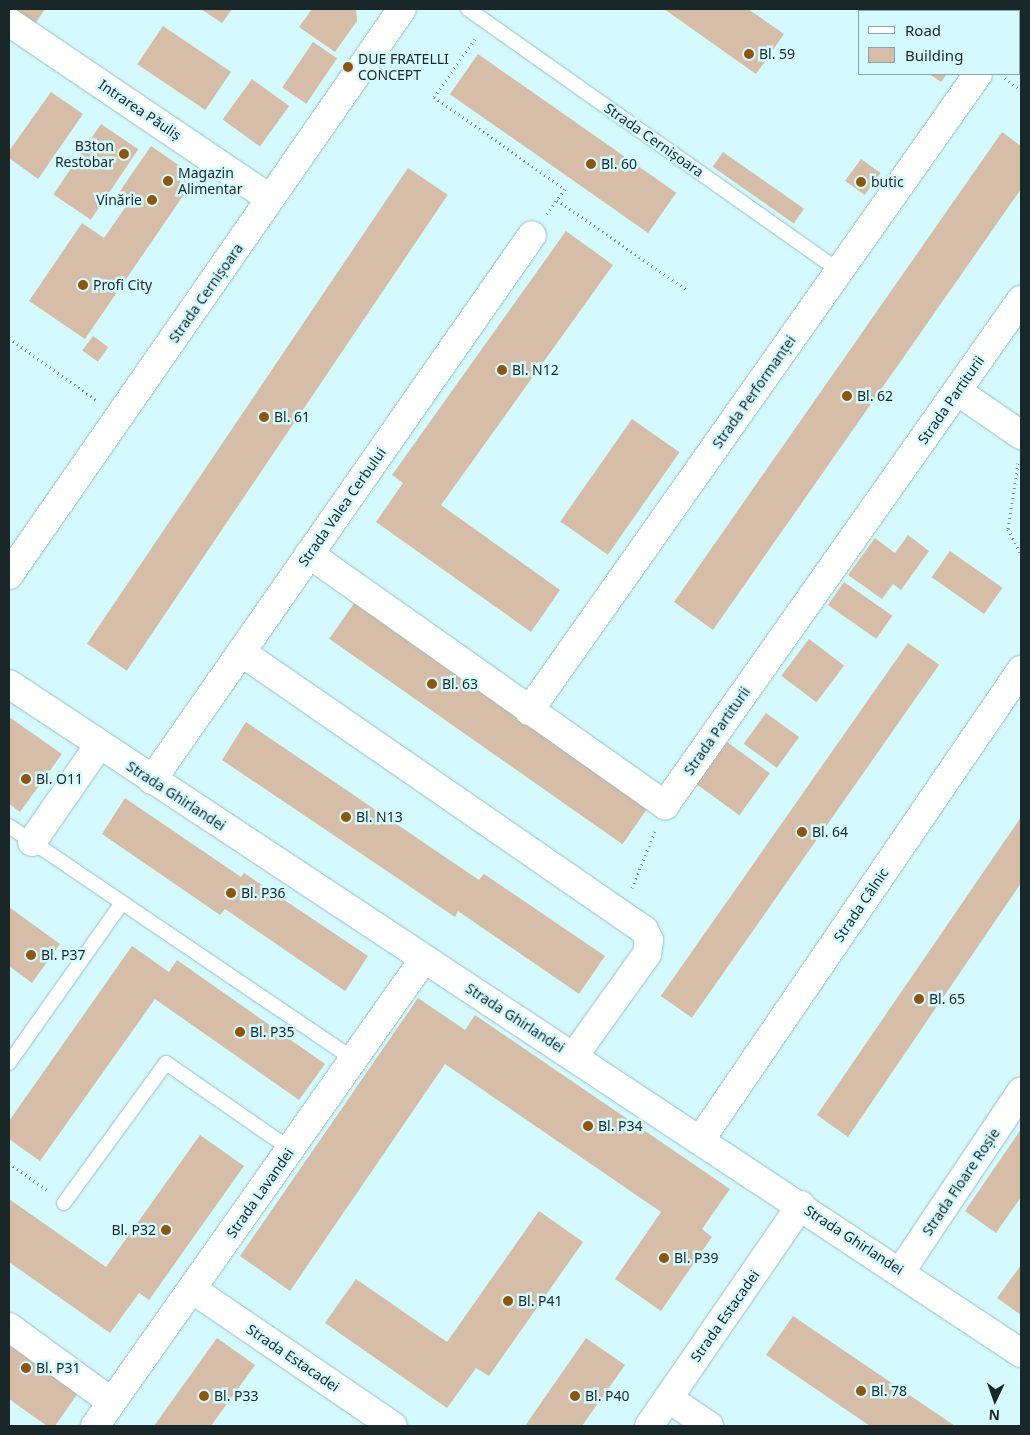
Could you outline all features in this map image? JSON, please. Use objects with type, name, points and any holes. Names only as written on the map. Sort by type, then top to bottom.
[{"type":"street","name":"Strada Cernișoara","points":[[9,576],[402,9]]},
{"type":"street","name":"Intrarea Păuliș","points":[[9,22],[270,199]]},
{"type":"street","name":"Strada Performanței","points":[[529,710],[977,75]]},
{"type":"street","name":"Strada Valea Cerbului","points":[[152,780],[532,235]]},
{"type":"street","name":"Strada Partiturii","points":[[665,805],[1021,300]]},
{"type":"street","points":[[957,391],[1020,445]]},
{"type":"street","points":[[309,554],[665,805]]},
{"type":"street","points":[[241,652],[644,930],[649,940],[647,954],[574,1056]]},
{"type":"street","name":"Strada Câlnic","points":[[701,1139],[1021,670]]},
{"type":"street","name":"Strada Ghirlandei","points":[[9,684],[424,959],[901,1271],[1021,1354]]},
{"type":"street","points":[[32,842],[99,745]]},
{"type":"street","name":"Strada Lavandei","points":[[95,1426],[424,959]]},
{"type":"street","name":"Strada Floare Roșie","points":[[901,1271],[1021,1092]]},
{"type":"street","name":"Strada Estacadei","points":[[649,1426],[801,1205]]},
{"type":"street","name":"Strada Estacadei","points":[[192,1289],[393,1426]]},
{"type":"street","points":[[9,1327],[112,1402]]},
{"type":"street","points":[[668,1398],[710,1426]]},
{"type":"lane","name":"Strada Cernișoara","points":[[468,9],[840,271]]},
{"type":"lane","points":[[9,826],[121,904],[353,1059]]},
{"type":"lane","points":[[9,1063],[121,904]]},
{"type":"lane","points":[[64,1202],[166,1063],[290,1150]]},
{"type":"path","points":[[487,22],[434,97],[565,189]]},
{"type":"path","points":[[999,75],[1021,90]]},
{"type":"path","points":[[557,200],[687,290]]},
{"type":"path","points":[[9,338],[120,417]]},
{"type":"path","points":[[1020,445],[1008,529],[1021,554]]},
{"type":"path","points":[[622,915],[665,805]]},
{"type":"path","points":[[9,1163],[64,1202]]},
{"type":"building","points":[[12,9],[45,9],[35,24]]},
{"type":"building","points":[[201,9],[232,9],[222,23]]},
{"type":"building","points":[[312,9],[356,9],[357,21],[335,52],[299,27]]},
{"type":"building","name":"Bl. 59","points":[[664,9],[748,9],[784,34],[756,74]]},
{"type":"building","points":[[1005,9],[1021,9],[1021,20],[1020,10]]},
{"type":"building","points":[[163,26],[231,72],[205,110],[137,64]]},
{"type":"building","points":[[313,42],[337,58],[306,104],[282,88]]},
{"type":"building","name":"Bl. 60","points":[[478,54],[676,193],[648,233],[450,94]]},
{"type":"building","points":[[930,75],[946,75],[941,82]]},
{"type":"building","points":[[252,79],[289,106],[260,146],[223,119]]},
{"type":"building","points":[[51,92],[83,114],[38,179],[9,158],[9,151]]},
{"type":"building","points":[[101,124],[138,149],[91,220],[53,194]]},
{"type":"building","name":"Bl. 62","points":[[1002,132],[1021,146],[1021,189],[713,630],[674,602]]},
{"type":"building","points":[[151,146],[196,177],[85,339],[29,301],[82,223],[104,238],[129,202],[118,194]]},
{"type":"building","points":[[723,152],[804,209],[794,224],[713,167]]},
{"type":"building","points":[[861,159],[880,173],[865,195],[845,181]]},
{"type":"building","name":"Bl. 61","points":[[408,168],[448,195],[127,671],[87,644]]},
{"type":"building","name":"Bl. N12","points":[[566,231],[613,265],[441,505],[560,590],[531,632],[376,522],[403,483],[392,475]]},
{"type":"building","points":[[93,336],[108,347],[98,362],[82,351]]},
{"type":"building","points":[[632,419],[680,452],[608,555],[560,521]]},
{"type":"building","points":[[908,535],[929,551],[901,590],[893,584],[882,599],[848,575],[875,538],[895,553]]},
{"type":"building","points":[[950,551],[1002,588],[984,614],[932,577]]},
{"type":"building","points":[[844,582],[892,616],[876,639],[828,605]]},
{"type":"building","name":"Bl. 63","points":[[355,602],[648,807],[622,844],[329,639]]},
{"type":"building","points":[[809,639],[844,665],[816,702],[781,676]]},
{"type":"building","name":"Bl. 64","points":[[908,643],[939,665],[692,1018],[661,996]]},
{"type":"building","points":[[766,713],[799,737],[777,768],[744,744]]},
{"type":"building","name":"Bl. O11","points":[[9,717],[62,754],[20,812],[9,804]]},
{"type":"building","name":"Bl. N13","points":[[246,722],[479,880],[484,874],[605,956],[579,994],[458,911],[455,917],[222,760]]},
{"type":"building","points":[[727,742],[770,773],[739,815],[696,784]]},
{"type":"building","name":"Bl. P36","points":[[125,798],[241,877],[244,873],[368,956],[345,991],[225,909],[220,915],[102,834]]},
{"type":"building","name":"Bl. 65","points":[[1021,817],[1021,883],[848,1137],[817,1115]]},
{"type":"building","name":"Bl. P37","points":[[9,907],[60,944],[32,983],[9,966]]},
{"type":"building","name":"Bl. P35","points":[[132,946],[169,972],[177,960],[325,1064],[299,1100],[155,999],[40,1161],[9,1139],[9,1121]]},
{"type":"building","name":"Bl. P34","points":[[418,998],[465,1030],[475,1015],[730,1189],[702,1229],[712,1237],[661,1311],[615,1279],[661,1212],[445,1064],[290,1291],[240,1256]]},
{"type":"building","points":[[1021,1129],[1021,1197],[996,1233],[965,1211]]},
{"type":"building","name":"Bl. P32","points":[[200,1135],[244,1166],[149,1300],[139,1293],[110,1333],[9,1262],[9,1199],[106,1267]]},
{"type":"building","name":"Bl. P41","points":[[539,1211],[583,1242],[489,1376],[476,1368],[447,1408],[325,1323],[356,1279],[447,1342]]},
{"type":"building","points":[[1021,1265],[1021,1315],[997,1298]]},
{"type":"building","name":"Bl. 78","points":[[793,1316],[955,1426],[870,1426],[766,1355]]},
{"type":"building","name":"Bl. P33","points":[[217,1338],[255,1365],[211,1426],[154,1426]]},
{"type":"building","name":"Bl. P40","points":[[586,1338],[625,1365],[582,1426],[525,1426]]},
{"type":"building","name":"Bl. P31","points":[[9,1344],[78,1393],[55,1426],[47,1426],[9,1399]]},
{"type":"place","name":"Bl. 59","points":[[749,54]]},
{"type":"place","name":"DUE FRATELLI CONCEPT","points":[[348,67]]},
{"type":"place","name":"B3ton Restobar","points":[[124,154]]},
{"type":"place","name":"Bl. 60","points":[[591,164]]},
{"type":"place","name":"Magazin Alimentar","points":[[168,181]]},
{"type":"place","name":"butic","points":[[861,182]]},
{"type":"place","name":"Vinărie","points":[[152,200]]},
{"type":"place","name":"Profi City","points":[[83,285]]},
{"type":"place","name":"Bl. N12","points":[[502,370]]},
{"type":"place","name":"Bl. 62","points":[[847,396]]},
{"type":"place","name":"Bl. 61","points":[[264,417]]},
{"type":"place","name":"Bl. 63","points":[[432,684]]},
{"type":"place","name":"Bl. O11","points":[[26,779]]},
{"type":"place","name":"Bl. N13","points":[[346,817]]},
{"type":"place","name":"Bl. 64","points":[[802,832]]},
{"type":"place","name":"Bl. P36","points":[[231,893]]},
{"type":"place","name":"Bl. P37","points":[[31,955]]},
{"type":"place","name":"Bl. 65","points":[[919,999]]},
{"type":"place","name":"Bl. P35","points":[[240,1032]]},
{"type":"place","name":"Bl. P34","points":[[588,1126]]},
{"type":"place","name":"Bl. P32","points":[[166,1230]]},
{"type":"place","name":"Bl. P39","points":[[664,1258]]},
{"type":"place","name":"Bl. P41","points":[[508,1301]]},
{"type":"place","name":"Bl. P31","points":[[26,1368]]},
{"type":"place","name":"Bl. 78","points":[[861,1391]]},
{"type":"place","name":"Bl. P33","points":[[204,1396]]},
{"type":"place","name":"Bl. P40","points":[[575,1396]]}]
